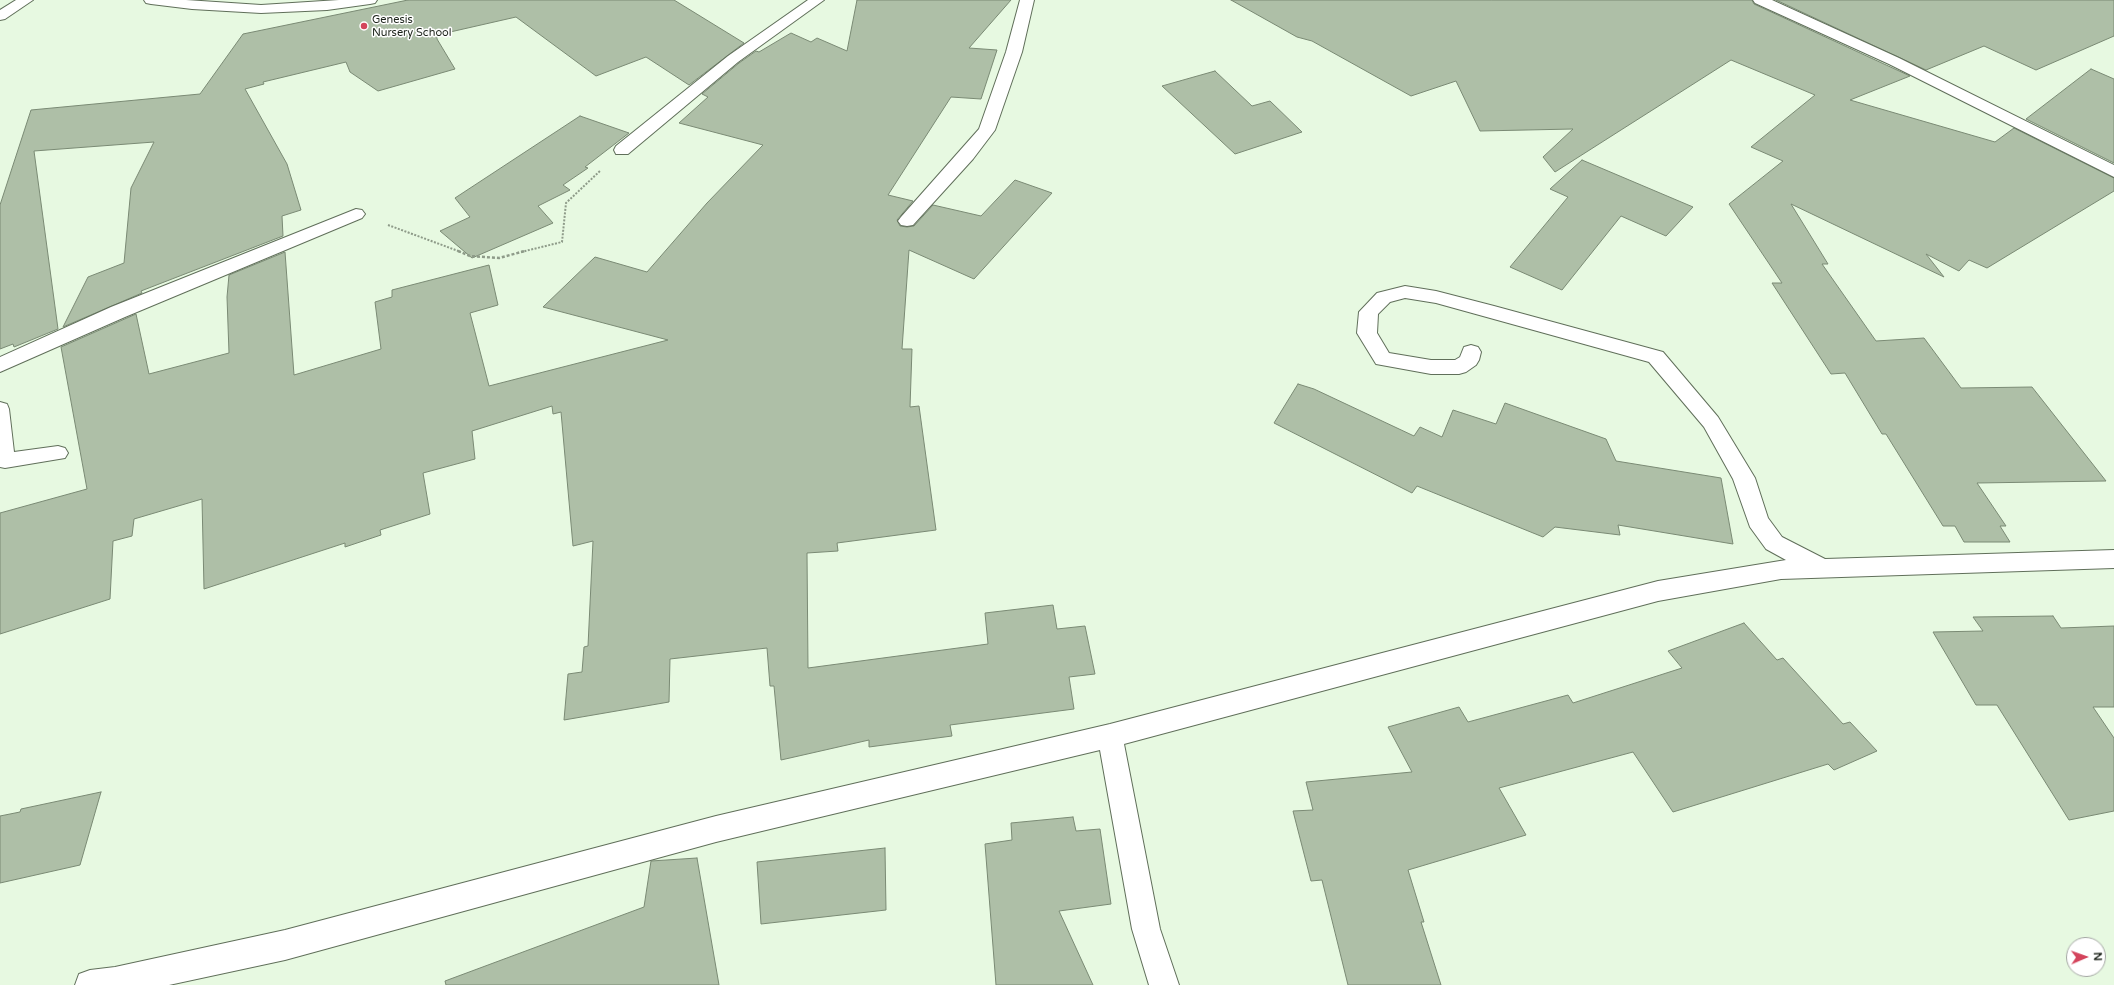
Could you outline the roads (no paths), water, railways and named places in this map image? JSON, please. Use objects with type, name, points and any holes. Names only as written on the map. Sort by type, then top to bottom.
[{"type":"street","points":[[0,16],[26,0]]},
{"type":"street","points":[[151,0],[192,5],[261,9],[327,6],[370,0]]},
{"type":"street","points":[[622,150],[732,59],[817,0]]},
{"type":"street","points":[[907,222],[968,155],[987,130],[1012,59],[1027,0]]},
{"type":"street","points":[[1760,0],[1894,61],[2114,172]]},
{"type":"street","points":[[0,365],[118,312],[356,214]]},
{"type":"street","points":[[1471,352],[1469,360],[1459,367],[1431,367],[1383,358],[1367,333],[1369,312],[1384,297],[1405,292],[1436,297],[1494,312],[1656,357],[1711,422],[1744,478],[1758,520],[1774,543],[1822,569]]},
{"type":"street","points":[[90,985],[115,982],[286,945],[716,829],[1110,736],[1658,591],[1781,570],[2114,560]]},
{"type":"street","points":[[1110,736],[1146,929],[1164,985]]},
{"type":"lane","points":[[0,409],[5,461],[58,453]]},
{"type":"place","name":"Genesis Nursery School","points":[[364,26]]}]
